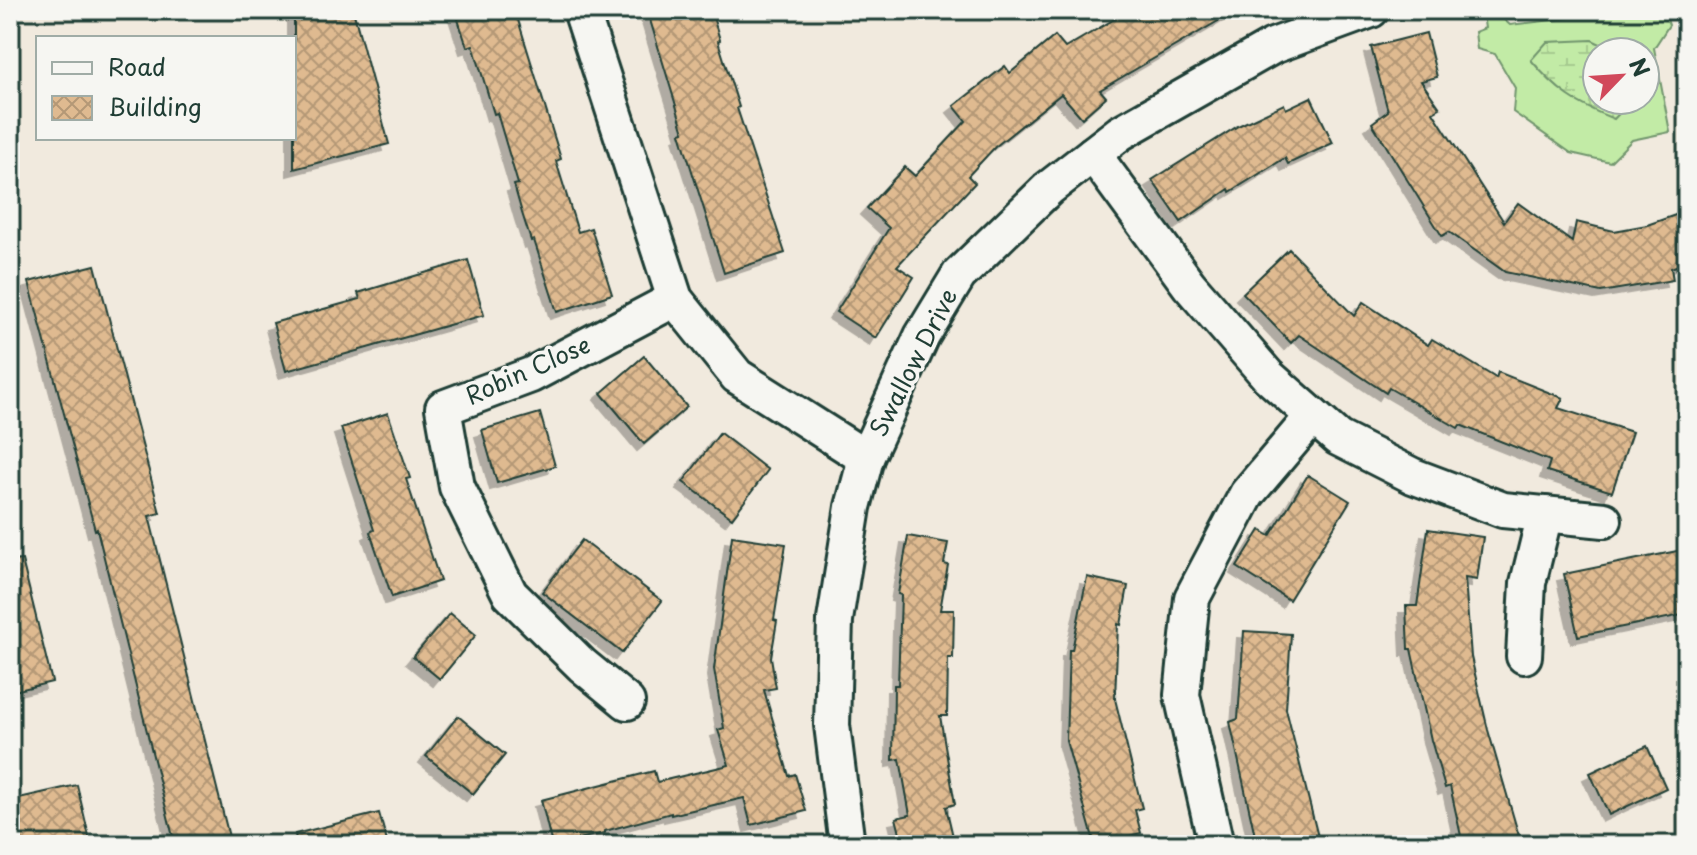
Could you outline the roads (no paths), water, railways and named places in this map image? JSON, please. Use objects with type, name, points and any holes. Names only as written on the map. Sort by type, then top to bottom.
[{"type":"street","points":[[581,10],[675,299],[737,376],[866,458]]},
{"type":"street","name":"Swallow Drive","points":[[847,845],[832,725],[835,620],[853,507],[866,458],[922,336],[959,275],[1049,188],[1120,133],[1273,46],[1369,10]]},
{"type":"street","points":[[1093,154],[1189,285],[1268,376],[1338,438],[1413,476],[1503,510],[1604,520]]},
{"type":"street","name":"Robin Close","points":[[627,702],[582,665],[510,594],[457,487],[443,408],[531,375],[675,299]]},
{"type":"street","points":[[1216,845],[1182,695],[1192,598],[1247,494],[1313,416]]},
{"type":"street","points":[[1524,656],[1528,583],[1545,514]]}]
